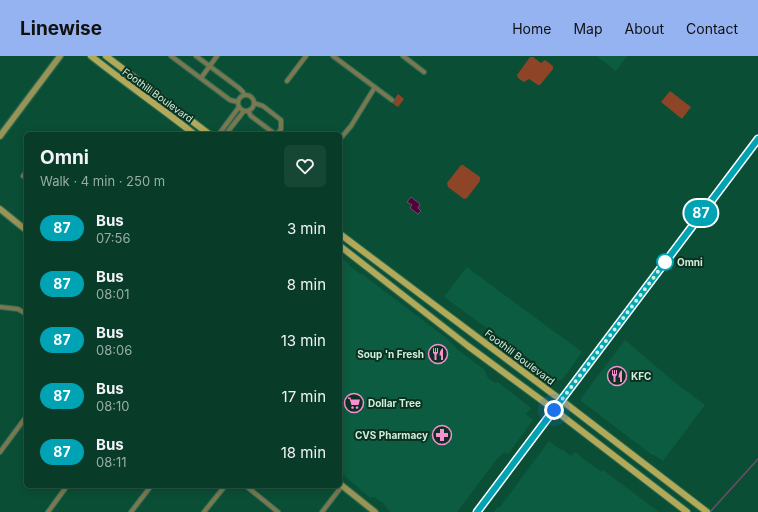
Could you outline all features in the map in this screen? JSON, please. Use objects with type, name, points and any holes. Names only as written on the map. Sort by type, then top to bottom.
[{"type":"main road","name":"Foothill Boulevard","points":[[91,56],[124,83],[155,103],[191,132]]},
{"type":"main road","name":"Foothill Boulevard","points":[[106,56],[206,132]]},
{"type":"main road","points":[[554,410],[757,141]]},
{"type":"main road","name":"Foothill Boulevard","points":[[342,236],[705,510]]},
{"type":"main road","points":[[342,248],[468,346],[687,512]]},
{"type":"street","points":[[0,136],[60,56]]},
{"type":"street","points":[[170,56],[230,100],[238,104],[251,116],[273,132]]},
{"type":"street","points":[[196,56],[240,88],[244,95]]},
{"type":"street","points":[[201,78],[217,56]]},
{"type":"street","points":[[287,80],[306,56]]},
{"type":"street","points":[[333,56],[392,100]]},
{"type":"street","points":[[403,56],[424,72]]},
{"type":"street","points":[[342,137],[352,126],[375,87]]},
{"type":"street","points":[[220,132],[238,104],[240,97],[244,95],[250,96],[254,103],[263,106],[281,120],[281,129],[278,132]]},
{"type":"street","points":[[228,132],[246,111],[252,108],[254,103]]},
{"type":"street","points":[[0,209],[24,228]]},
{"type":"street","points":[[0,307],[18,309],[24,313]]},
{"type":"street","points":[[477,512],[554,410]]},
{"type":"street","points":[[0,452],[24,420]]},
{"type":"street","points":[[342,486],[375,512]]},
{"type":"street","points":[[48,512],[66,488]]},
{"type":"street","points":[[131,512],[149,488]]},
{"type":"street","points":[[204,512],[223,488]]},
{"type":"street","points":[[248,488],[278,512]]},
{"type":"street","points":[[322,512],[339,488]]},
{"type":"shaded area","points":[[597,56],[627,56],[616,71]]},
{"type":"shaded area","points":[[530,57],[533,57],[541,63],[545,60],[553,66],[553,69],[540,85],[529,79],[524,82],[518,78],[517,75]]},
{"type":"shaded area","points":[[670,91],[691,107],[682,119],[661,102]]},
{"type":"shaded area","points":[[398,94],[404,99],[398,107],[392,103]]},
{"type":"shaded area","points":[[461,165],[480,177],[480,181],[467,198],[464,199],[448,187],[447,183]]},
{"type":"shaded area","points":[[411,197],[420,204],[418,208],[421,211],[418,214],[410,208],[412,205],[407,202]]},
{"type":"shaded area","points":[[342,259],[349,264],[349,266],[362,274],[445,337],[458,350],[485,370],[487,377],[495,383],[498,382],[531,408],[526,414],[533,420],[509,453],[507,454],[505,452],[497,459],[457,512],[390,512],[383,503],[374,497],[370,498],[342,474]]},
{"type":"shaded area","points":[[466,268],[582,352],[562,380],[555,381],[532,363],[532,361],[444,297]]},
{"type":"shaded area","points":[[625,340],[672,380],[705,405],[663,461],[652,455],[581,401],[581,398]]},
{"type":"shaded area","points":[[549,441],[566,452],[566,454],[567,453],[571,456],[575,452],[601,472],[603,470],[659,512],[494,512],[497,507],[500,507]]},
{"type":"waterway","points":[[710,512],[758,459]]},
{"type":"bus line","name":"87","points":[[477,512],[758,139]]},
{"type":"place","name":"Omni","points":[[665,262]]},
{"type":"place","name":"Soup 'n Fresh","points":[[438,354]]},
{"type":"place","name":"KFC","points":[[617,376]]},
{"type":"place","name":"Dollar Tree","points":[[354,403]]},
{"type":"place","name":"CVS Pharmacy","points":[[442,435]]},
{"type":"route","points":[[554,410],[666,261],[665,262]]}]
